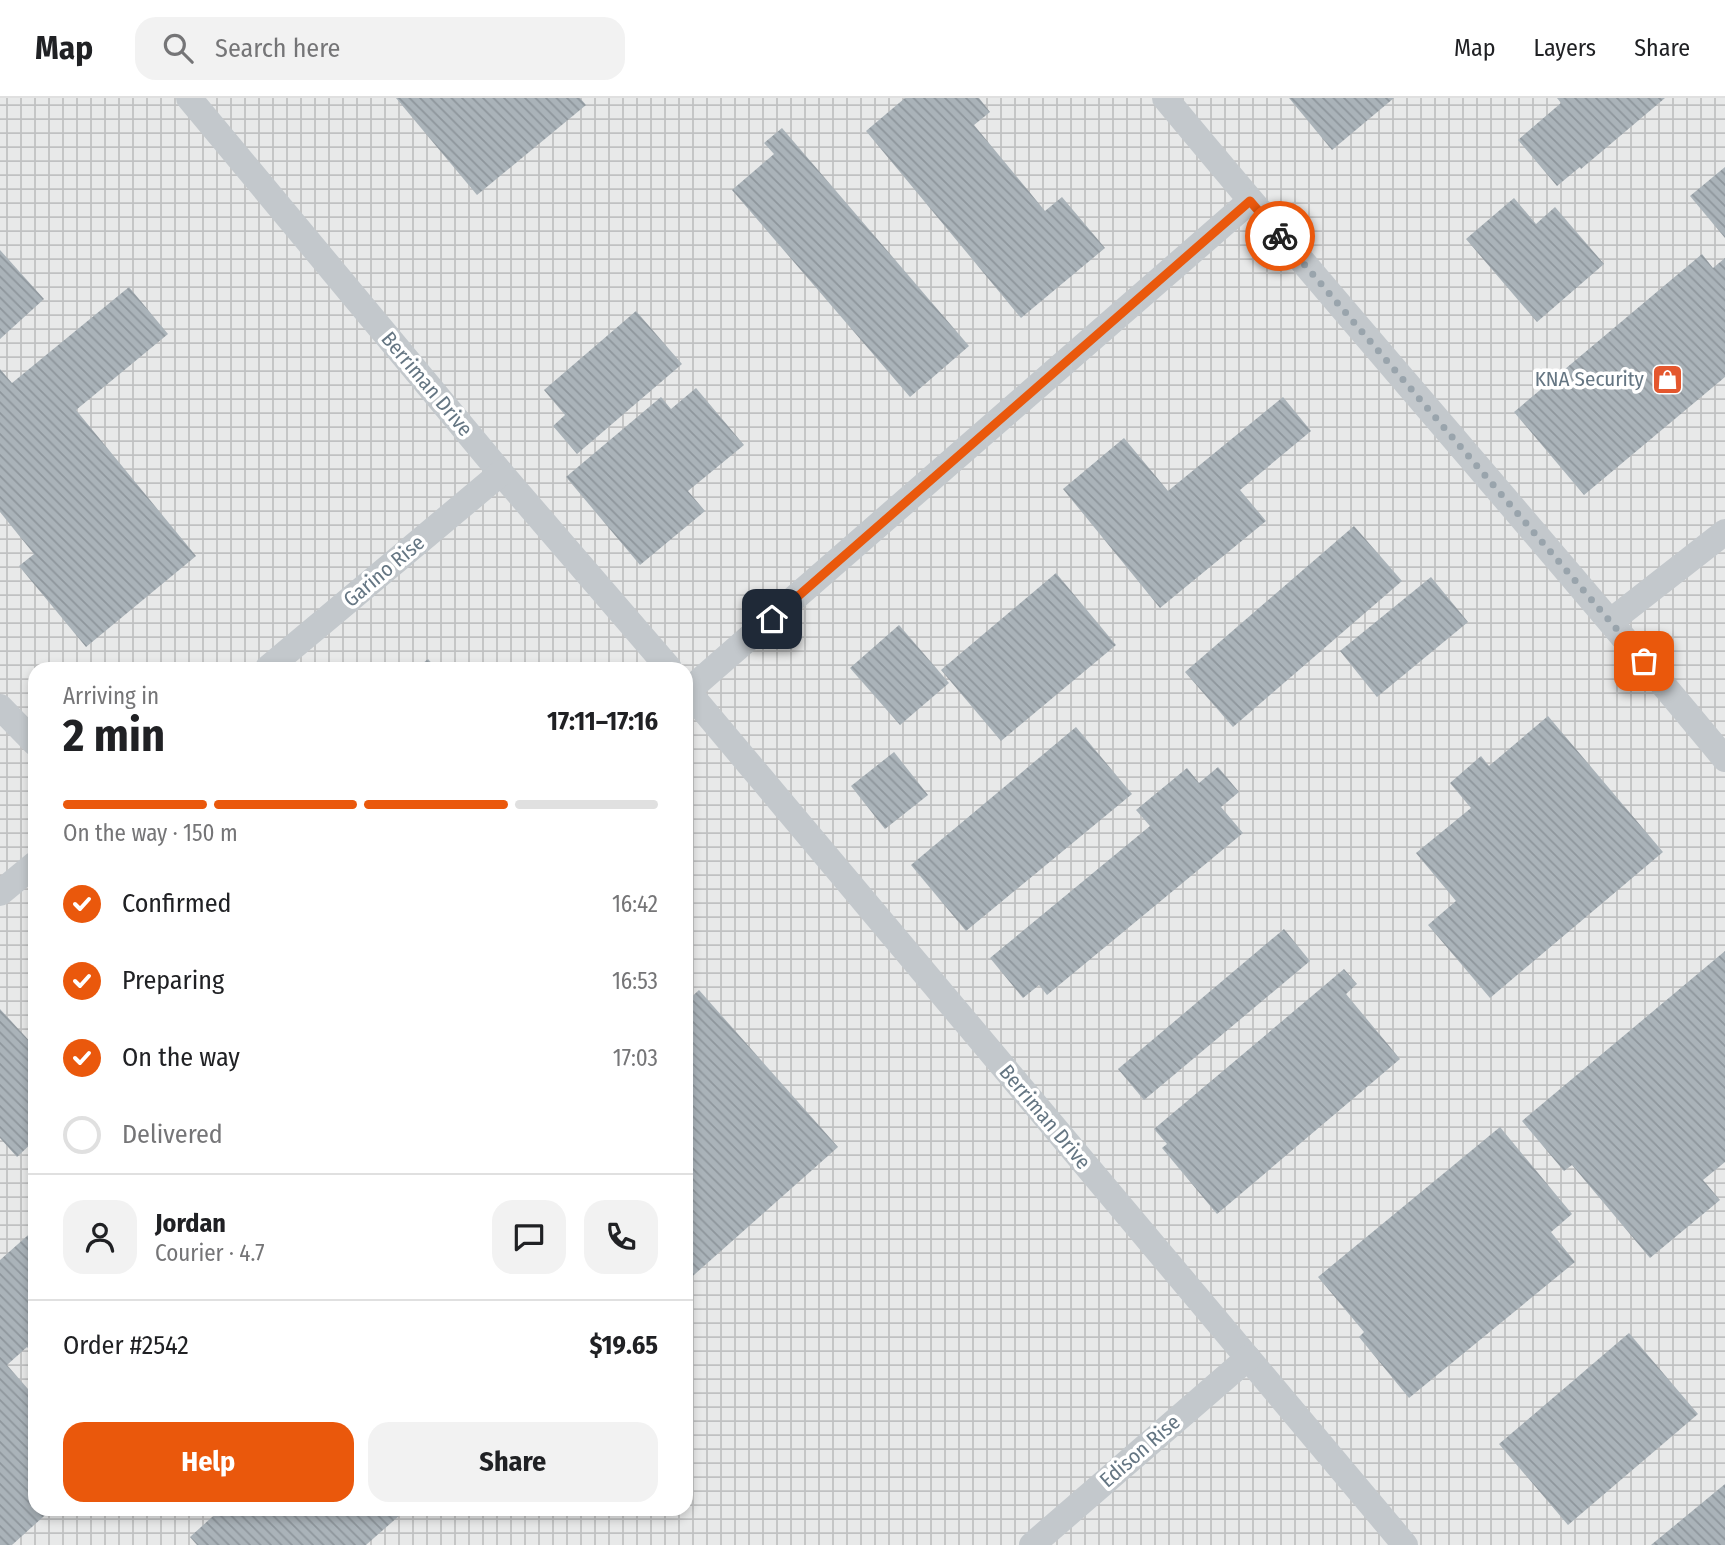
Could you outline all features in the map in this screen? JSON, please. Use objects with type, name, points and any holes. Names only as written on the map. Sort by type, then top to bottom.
[{"type":"street","name":"Berriman Drive","points":[[188,98],[501,473],[664,662]]},
{"type":"street","points":[[1165,98],[1250,201],[1611,621],[1725,759]]},
{"type":"street","points":[[693,685],[1250,201]]},
{"type":"street","name":"Garino Rise","points":[[275,662],[501,473]]},
{"type":"street","points":[[1611,621],[1725,531]]},
{"type":"street","name":"Berriman Drive","points":[[693,697],[1405,1545]]},
{"type":"street","points":[[0,707],[28,736]]},
{"type":"street","points":[[0,893],[28,870]]},
{"type":"street","name":"Edison Rise","points":[[1032,1545],[1248,1358]]},
{"type":"shaded area","points":[[0,98],[1725,98],[1725,1545],[0,1545]]},
{"type":"building","points":[[396,98],[580,98],[586,105],[477,195]]},
{"type":"building","points":[[905,98],[979,98],[990,112],[974,125],[1045,211],[1062,197],[1105,248],[1021,318],[866,131]]},
{"type":"building","points":[[1289,98],[1394,98],[1332,150]]},
{"type":"building","points":[[1557,98],[1665,98],[1557,186],[1518,140],[1561,103]]},
{"type":"building","points":[[782,128],[969,346],[910,397],[732,190],[774,154],[764,143]]},
{"type":"building","points":[[1725,167],[1725,238],[1690,196]]},
{"type":"building","points":[[1514,198],[1536,224],[1555,207],[1604,264],[1537,322],[1466,239]]},
{"type":"building","points":[[0,250],[44,299],[0,339]]},
{"type":"building","points":[[1702,254],[1713,268],[1725,258],[1725,377],[1584,495],[1514,412]]},
{"type":"building","points":[[129,287],[168,334],[76,410],[196,556],[86,647],[19,566],[34,554],[0,512],[0,369],[12,383]]},
{"type":"building","points":[[636,311],[682,364],[577,454],[553,426],[565,415],[544,390]]},
{"type":"building","points":[[696,388],[744,445],[688,491],[705,511],[640,565],[566,477],[661,397],[671,409]]},
{"type":"building","points":[[1283,397],[1311,431],[1240,490],[1266,521],[1160,608],[1063,489],[1124,438],[1168,491]]},
{"type":"building","points":[[1354,526],[1402,581],[1233,727],[1185,672]]},
{"type":"building","points":[[1056,573],[1116,645],[1001,741],[941,670]]},
{"type":"building","points":[[1431,577],[1468,622],[1377,697],[1340,651]]},
{"type":"building","points":[[899,625],[949,683],[900,725],[850,668]]},
{"type":"building","points":[[1548,716],[1663,852],[1490,998],[1428,925],[1456,901],[1416,853],[1471,808],[1450,783],[1481,756],[1489,766]]},
{"type":"building","points":[[1076,727],[1132,794],[966,931],[911,865]]},
{"type":"building","points":[[894,752],[928,795],[885,829],[851,786]]},
{"type":"building","points":[[1218,767],[1239,792],[1221,807],[1243,833],[1047,995],[1039,985],[1023,998],[990,958],[1150,826],[1136,810],[1187,768],[1199,783]]},
{"type":"building","points":[[1284,929],[1310,961],[1144,1100],[1118,1069]]},
{"type":"building","points":[[1725,951],[1725,1162],[1703,1180],[1720,1200],[1650,1258],[1572,1165],[1564,1171],[1522,1121]]},
{"type":"building","points":[[1344,969],[1357,984],[1346,994],[1400,1059],[1217,1214],[1162,1148],[1167,1144],[1154,1129]]},
{"type":"building","points":[[699,990],[838,1147],[693,1276],[693,996]]},
{"type":"building","points":[[0,1009],[28,1039],[28,1147],[17,1157],[0,1138]]},
{"type":"building","points":[[1500,1127],[1572,1214],[1551,1232],[1575,1262],[1409,1398],[1359,1337],[1364,1332],[1318,1277]]},
{"type":"building","points":[[28,1235],[28,1348],[7,1365],[28,1389],[28,1516],[44,1516],[12,1545],[0,1545],[0,1260]]},
{"type":"building","points":[[1629,1333],[1698,1414],[1568,1525],[1499,1444]]},
{"type":"building","points":[[1725,1484],[1725,1545],[1651,1545]]},
{"type":"building","points":[[213,1516],[399,1516],[366,1545],[197,1545],[190,1537]]},
{"type":"way so far","points":[[1280,236],[1644,661]]},
{"type":"place","name":"KNA Security","points":[[1667,379]]},
{"type":"route","points":[[772,619],[1250,201],[1280,236]]}]
